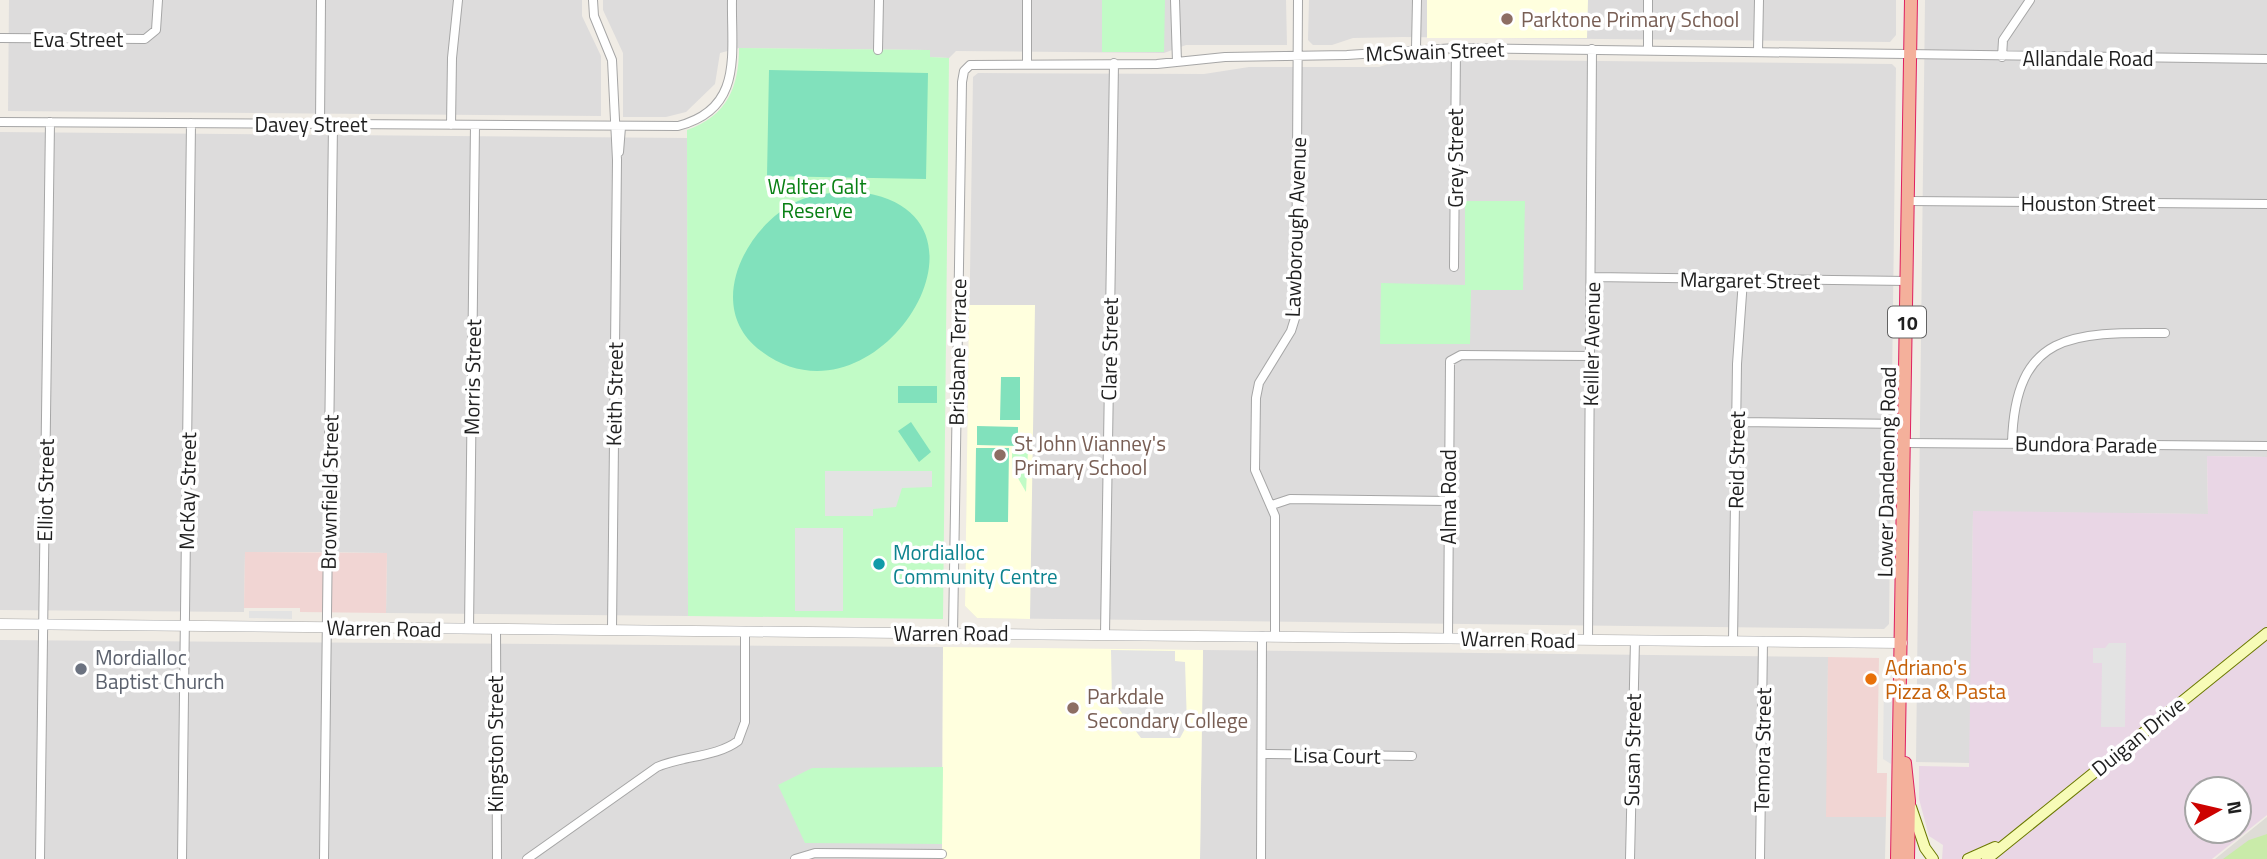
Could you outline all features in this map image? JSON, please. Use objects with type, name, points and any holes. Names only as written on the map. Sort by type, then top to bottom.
[{"type":"highway","name":"Lower Dandenong Road","points":[[1896,855],[1902,734],[1911,0]]},
{"type":"highway","name":"Lower Dandenong Road","points":[[1902,734],[1909,801],[1908,859]]},
{"type":"main road","name":"Duigan Drive","points":[[1987,859],[2267,633]]},
{"type":"main road","points":[[1909,801],[1925,848],[1933,859]]},
{"type":"main road","name":"Duigan Drive","points":[[1968,859],[2010,840]]},
{"type":"street","name":"Eva Street","points":[[0,38],[141,39],[155,34],[158,0]]},
{"type":"street","points":[[320,124],[321,0]]},
{"type":"street","points":[[451,125],[453,47],[458,0]]},
{"type":"street","name":"Keith Street","points":[[593,0],[594,16],[611,54],[617,160],[612,629]]},
{"type":"street","name":"Davey Street","points":[[0,122],[678,126],[695,121],[716,106],[726,90],[732,72],[732,0]]},
{"type":"street","points":[[878,50],[879,0]]},
{"type":"street","points":[[1027,0],[1027,63]]},
{"type":"street","points":[[1175,0],[1177,62]]},
{"type":"street","name":"Lawborough Avenue","points":[[1261,859],[1264,676],[1276,524],[1272,505],[1255,470],[1256,398],[1259,383],[1291,331],[1296,315],[1298,0]]},
{"type":"street","points":[[1416,0],[1416,48]]},
{"type":"street","points":[[1648,0],[1648,50]]},
{"type":"street","points":[[1758,50],[1759,0]]},
{"type":"street","points":[[2002,57],[2003,40],[2030,0]]},
{"type":"street","name":"McSwain Street","points":[[964,71],[976,63],[1177,62],[1224,57],[1298,57],[1416,48],[1758,50],[1910,55]]},
{"type":"street","name":"Grey Street","points":[[1454,267],[1455,48]]},
{"type":"street","name":"Keiller Avenue","points":[[1588,640],[1592,49]]},
{"type":"street","name":"Allandale Road","points":[[1910,55],[2267,59]]},
{"type":"street","name":"Clare Street","points":[[1105,634],[1114,63]]},
{"type":"street","name":"Brisbane Terrace","points":[[953,633],[964,71]]},
{"type":"street","name":"Elliot Street","points":[[40,859],[50,122]]},
{"type":"street","name":"McKay Street","points":[[182,859],[191,123]]},
{"type":"street","name":"Brownfield Street","points":[[324,859],[333,124]]},
{"type":"street","name":"Morris Street","points":[[469,629],[475,125]]},
{"type":"street","name":"Houston Street","points":[[1908,201],[2267,204]]},
{"type":"street","name":"Margaret Street","points":[[1592,277],[1908,281]]},
{"type":"street","name":"Reid Street","points":[[1733,641],[1743,280]]},
{"type":"street","points":[[2012,443],[2016,395],[2032,366],[2049,350],[2071,338],[2090,333],[2165,333]]},
{"type":"street","name":"Alma Road","points":[[1448,638],[1449,368],[1453,357],[1591,356]]},
{"type":"street","points":[[1737,422],[1906,424]]},
{"type":"street","name":"Bundora Parade","points":[[1905,443],[2267,446]]},
{"type":"street","points":[[1272,505],[1290,499],[1448,501]]},
{"type":"street","name":"Warren Road","points":[[0,624],[1902,643]]},
{"type":"street","name":"Kingston Street","points":[[496,629],[497,859]]},
{"type":"street","points":[[527,859],[657,767],[679,758],[726,748],[738,741],[745,722],[745,631]]},
{"type":"street","name":"Susan Street","points":[[1630,859],[1635,640]]},
{"type":"street","name":"Temora Street","points":[[1760,859],[1763,641]]},
{"type":"street","name":"Lisa Court","points":[[1263,754],[1412,756]]},
{"type":"street","points":[[795,859],[815,853],[875,856],[942,854]]},
{"type":"shaded area","points":[[9,0],[582,0],[582,16],[601,56],[601,116],[8,111]]},
{"type":"shaded area","points":[[603,0],[1286,0],[1287,45],[1186,45],[1164,53],[956,51],[949,58],[930,57],[929,50],[739,48],[720,53],[715,84],[686,112],[666,117],[623,117],[623,53],[603,10]]},
{"type":"shaded area","points":[[1309,0],[1896,0],[1896,35],[1890,42],[1403,37],[1353,38],[1332,45],[1313,45],[1308,40]]},
{"type":"shaded area","name":"Parktone Primary School","points":[[1427,0],[1588,0],[1587,38],[1427,38]]},
{"type":"shaded area","points":[[1925,0],[2267,0],[2267,457],[2207,456],[2208,514],[1973,512],[1970,763],[1916,762]]},
{"type":"shaded area","points":[[1404,59],[1892,64],[1896,68],[1889,624],[1884,629],[977,618],[965,606],[973,77],[978,73],[1204,74],[1249,67],[1379,67]]},
{"type":"shaded area","points":[[0,132],[687,138],[688,616],[386,613],[387,553],[319,552],[245,552],[244,612],[0,610]]},
{"type":"shaded area","name":"St John Vianney's Primary School","points":[[969,305],[1035,305],[1030,619],[977,618],[965,606]]},
{"type":"shaded area","points":[[2207,456],[2267,457],[2267,815],[2253,826],[2253,775],[2183,775],[2183,845],[2230,845],[2212,859],[1942,859],[1943,845],[1929,836],[1919,799],[1919,766],[1969,767],[1973,511],[2208,514]]},
{"type":"shaded area","points":[[825,471],[932,471],[932,487],[902,488],[896,507],[873,509],[873,516],[825,516]]},
{"type":"shaded area","points":[[795,528],[843,528],[843,611],[795,611]]},
{"type":"shaded area","points":[[245,552],[387,553],[386,613],[244,608]]},
{"type":"shaded area","points":[[249,611],[292,611],[292,619],[249,618]]},
{"type":"shaded area","points":[[0,640],[943,647],[942,859],[0,859]]},
{"type":"shaded area","points":[[2109,643],[2126,643],[2125,727],[2101,727],[2102,663],[2093,663],[2093,648],[2105,648]]},
{"type":"shaded area","name":"Parkdale Secondary College","points":[[943,647],[1203,650],[1200,859],[942,859]]},
{"type":"shaded area","points":[[1111,650],[1175,651],[1175,661],[1185,662],[1187,725],[1180,738],[1141,738],[1112,700]]},
{"type":"shaded area","points":[[1203,650],[1828,657],[1827,816],[1886,817],[1885,859],[1200,859]]},
{"type":"shaded area","points":[[1828,657],[1879,658],[1877,773],[1887,773],[1886,817],[1826,817]]},
{"type":"shaded area","points":[[1884,676],[1892,681],[1891,764],[1883,759]]},
{"type":"shaded area","points":[[2267,817],[2267,859],[2215,859],[2232,845],[2253,845],[2253,828]]},
{"type":"green space","points":[[1102,0],[1165,0],[1164,52],[1102,52]]},
{"type":"green space","name":"Walter Galt Reserve","points":[[739,48],[930,50],[930,57],[949,58],[943,619],[688,616],[687,130],[712,117],[728,98],[736,75]]},
{"type":"green space","points":[[769,70],[928,73],[926,179],[767,176]]},
{"type":"green space","points":[[840,192],[866,193],[908,211],[928,241],[927,277],[911,314],[883,346],[846,366],[804,370],[761,351],[744,333],[735,313],[733,291],[738,269],[748,248],[762,229],[779,213],[798,201]]},
{"type":"green space","points":[[1465,201],[1525,201],[1523,290],[1471,290],[1470,344],[1380,344],[1381,283],[1465,285]]},
{"type":"green space","points":[[1001,377],[1020,377],[1020,420],[1000,420]]},
{"type":"green space","points":[[898,386],[937,386],[937,403],[898,403]]},
{"type":"green space","points":[[911,422],[931,452],[919,462],[898,431]]},
{"type":"green space","points":[[977,426],[1018,427],[1018,446],[977,445]]},
{"type":"green space","points":[[976,448],[1009,448],[1008,522],[975,522]]},
{"type":"green space","points":[[1012,449],[1028,450],[1026,492],[1012,468]]},
{"type":"green space","points":[[943,767],[942,844],[805,843],[778,785],[812,768]]},
{"type":"green space","points":[[2267,834],[2267,859],[2223,859],[2242,845],[2253,845],[2253,839]]},
{"type":"place","name":"Parktone Primary School","points":[[1507,19]]},
{"type":"place","name":"St John Vianney's Primary School","points":[[1000,455]]},
{"type":"place","name":"Mordialloc Community Centre","points":[[879,564]]},
{"type":"place","name":"Mordialloc Baptist Church","points":[[81,669]]},
{"type":"place","name":"Adriano's Pizza & Pasta","points":[[1871,679]]},
{"type":"place","name":"Parkdale Secondary College","points":[[1073,708]]}]
